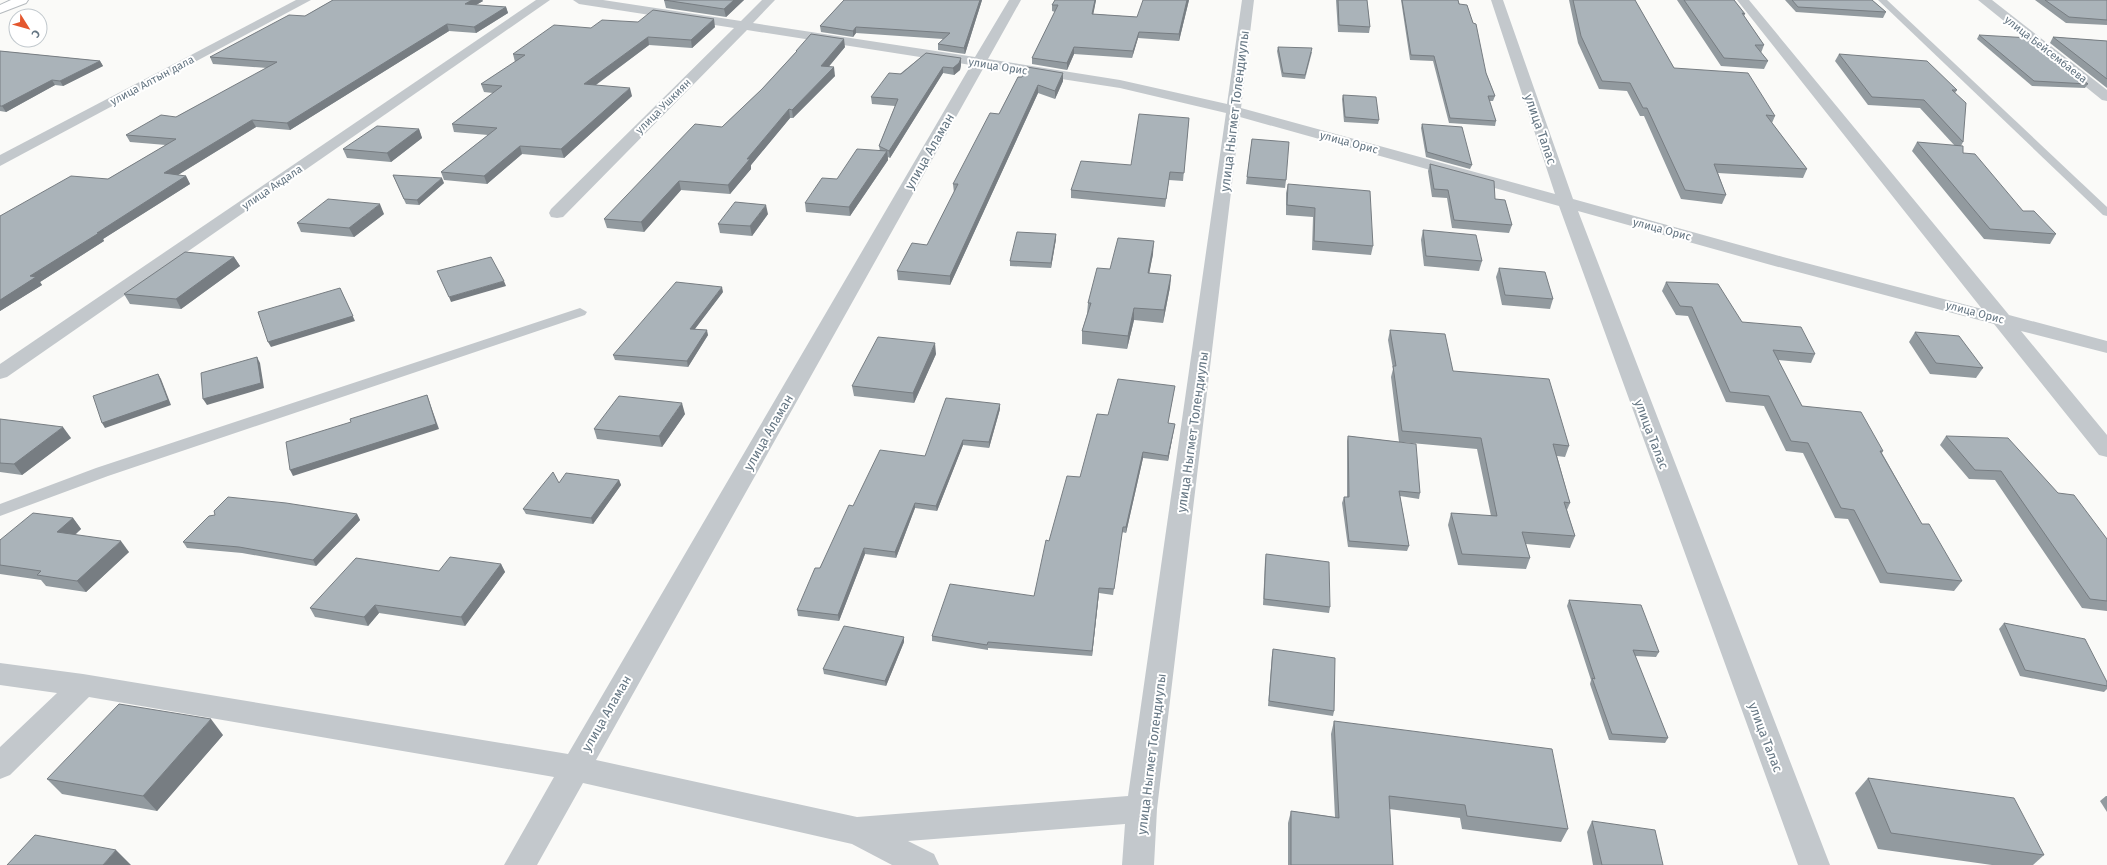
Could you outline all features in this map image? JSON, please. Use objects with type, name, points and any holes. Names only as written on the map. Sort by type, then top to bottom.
[{"type":"main road","points":[[0,9],[22,0]]},
{"type":"street","name":"улица Алтын дала","points":[[0,161],[304,0]]},
{"type":"street","name":"улица Акдала","points":[[0,374],[544,0]]},
{"type":"street","name":"улица Орис","points":[[579,0],[1120,84],[1235,111],[1777,261],[2107,347]]},
{"type":"street","name":"улица Ушкиян","points":[[557,213],[769,0]]},
{"type":"street","name":"улица Аламан","points":[[520,865],[1015,0]]},
{"type":"street","name":"улица Ныгмет Толендиулы","points":[[1138,865],[1142,809],[1235,111],[1248,0]]},
{"type":"street","name":"улица Талас","points":[[1497,0],[1566,202],[1814,865]]},
{"type":"street","points":[[1743,0],[2107,450]]},
{"type":"street","name":"улица Бейсембаева","points":[[1984,0],[2107,97]]},
{"type":"street","points":[[0,674],[83,685],[575,768],[857,831],[923,865]]},
{"type":"street","points":[[0,766],[83,685]]},
{"type":"street","points":[[857,831],[1142,809]]},
{"type":"lane","points":[[1882,0],[2107,213]]},
{"type":"lane","points":[[0,510],[102,472],[580,312]]},
{"type":"building","points":[[333,0],[472,0],[465,4],[506,7],[474,27],[447,24],[287,123],[252,120],[164,173],[186,176],[30,276],[36,277],[0,300],[0,216],[71,176],[108,179],[176,139],[126,135],[161,115],[176,117],[277,62],[210,57],[289,15],[305,16]]},
{"type":"building","points":[[664,0],[734,0],[724,9]]},
{"type":"building","points":[[844,0],[980,0],[964,48],[938,44],[950,33],[856,27],[853,31],[820,26]]},
{"type":"building","points":[[1055,0],[1095,0],[1092,14],[1137,17],[1143,0],[1187,0],[1179,34],[1139,32],[1133,51],[1074,47],[1067,63],[1032,58],[1058,5],[1052,5]]},
{"type":"building","points":[[1338,0],[1367,0],[1370,27],[1339,25]]},
{"type":"building","points":[[1402,0],[1458,0],[1459,4],[1467,5],[1473,23],[1476,24],[1486,73],[1495,96],[1488,96],[1496,121],[1450,118],[1434,56],[1411,55]]},
{"type":"building","points":[[1573,0],[1635,0],[1674,68],[1748,73],[1775,116],[1766,115],[1807,169],[1714,164],[1726,195],[1685,190],[1647,108],[1643,108],[1630,83],[1602,81],[1581,36]]},
{"type":"building","points":[[1684,0],[1734,0],[1745,14],[1742,13],[1764,45],[1755,45],[1768,61],[1724,58]]},
{"type":"building","points":[[1792,0],[1872,0],[1886,12],[1798,7]]},
{"type":"building","points":[[2045,0],[2107,0],[2107,20],[2069,17]]},
{"type":"building","points":[[653,10],[714,19],[691,40],[648,37],[584,84],[630,88],[561,149],[520,146],[484,176],[441,172],[497,128],[452,124],[502,86],[481,84],[525,55],[513,54],[554,25],[591,28],[602,20],[638,22]]},
{"type":"building","points":[[811,34],[844,39],[821,66],[834,67],[792,110],[789,109],[747,159],[750,159],[728,185],[679,181],[641,222],[604,219],[695,124],[722,127],[762,89]]},
{"type":"building","points":[[1979,35],[2030,38],[2088,84],[2034,81]]},
{"type":"building","points":[[2053,37],[2107,41],[2107,79]]},
{"type":"building","points":[[1278,47],[1312,48],[1305,75],[1283,73]]},
{"type":"building","points":[[0,51],[100,61],[60,81],[52,80],[0,106]]},
{"type":"building","points":[[926,53],[961,58],[959,63],[953,68],[943,67],[889,151],[879,146],[898,99],[871,97],[889,73],[901,74]]},
{"type":"building","points":[[1839,54],[1927,61],[1957,90],[1952,90],[1966,103],[1963,142],[1924,100],[1872,97]]},
{"type":"building","points":[[1027,67],[1063,73],[1055,91],[1038,85],[950,276],[897,271],[912,243],[927,245],[958,184],[953,184],[990,113],[999,114],[1018,77],[1022,77]]},
{"type":"building","points":[[1343,95],[1376,97],[1379,120],[1345,117]]},
{"type":"building","points":[[1139,114],[1189,118],[1184,173],[1170,172],[1166,199],[1071,190],[1081,161],[1131,165]]},
{"type":"building","points":[[1422,124],[1462,127],[1472,165],[1427,152]]},
{"type":"building","points":[[377,126],[419,129],[387,153],[343,149]]},
{"type":"building","points":[[1252,139],[1289,142],[1286,180],[1247,177]]},
{"type":"building","points":[[1917,142],[1963,146],[1963,153],[1975,154],[2023,211],[2034,211],[2056,234],[1990,229]]},
{"type":"building","points":[[857,149],[887,151],[849,207],[805,203],[822,178],[837,179]]},
{"type":"building","points":[[1430,164],[1494,181],[1495,199],[1505,200],[1512,225],[1454,220],[1448,190],[1434,189]]},
{"type":"building","points":[[393,175],[442,178],[417,200],[404,199]]},
{"type":"building","points":[[1288,184],[1370,191],[1373,246],[1314,241],[1315,208],[1287,205]]},
{"type":"building","points":[[328,199],[380,204],[349,228],[297,223]]},
{"type":"building","points":[[735,202],[766,205],[750,226],[718,224]]},
{"type":"building","points":[[1423,230],[1476,235],[1482,261],[1426,256]]},
{"type":"building","points":[[1017,232],[1056,234],[1051,263],[1010,261]]},
{"type":"building","points":[[1118,238],[1154,241],[1148,273],[1171,275],[1164,310],[1134,308],[1128,336],[1082,331],[1091,303],[1088,303],[1097,268],[1110,269]]},
{"type":"building","points":[[185,252],[234,257],[176,299],[124,294]]},
{"type":"building","points":[[491,257],[504,281],[449,297],[437,271]]},
{"type":"building","points":[[1499,268],[1545,272],[1553,299],[1505,295]]},
{"type":"building","points":[[676,282],[722,287],[690,329],[707,330],[687,361],[613,355]]},
{"type":"building","points":[[1666,282],[1718,284],[1742,322],[1801,327],[1815,354],[1773,350],[1802,406],[1861,412],[1883,451],[1880,451],[1922,524],[1929,524],[1962,581],[1887,573],[1854,510],[1841,508],[1808,443],[1791,441],[1769,396],[1730,392],[1692,307],[1680,306]]},
{"type":"building","points":[[340,288],[353,316],[268,342],[258,312]]},
{"type":"building","points":[[1390,330],[1445,334],[1453,371],[1549,379],[1569,446],[1553,444],[1570,503],[1564,502],[1575,536],[1522,532],[1530,558],[1462,554],[1451,513],[1497,516],[1481,438],[1402,431],[1393,366],[1396,366]]},
{"type":"building","points":[[1915,332],[1959,336],[1983,368],[1936,363]]},
{"type":"building","points":[[878,337],[935,343],[913,393],[852,386]]},
{"type":"building","points":[[257,357],[261,383],[203,399],[201,373]]},
{"type":"building","points":[[158,374],[168,400],[102,423],[93,396]]},
{"type":"building","points":[[1118,379],[1175,386],[1168,423],[1175,424],[1168,456],[1143,452],[1126,527],[1123,527],[1114,589],[1099,588],[1092,651],[988,642],[987,645],[932,636],[950,584],[1034,596],[1046,540],[1049,541],[1067,476],[1080,477],[1097,414],[1108,415]]},
{"type":"building","points":[[427,395],[436,424],[290,470],[286,442],[351,422],[350,419]]},
{"type":"building","points":[[619,396],[682,403],[659,436],[594,429]]},
{"type":"building","points":[[946,398],[1000,404],[989,442],[963,440],[936,506],[915,503],[895,552],[864,548],[838,615],[797,610],[815,568],[820,568],[849,505],[853,506],[880,450],[925,456]]},
{"type":"building","points":[[0,419],[63,427],[14,464],[0,463]]},
{"type":"building","points":[[1348,436],[1416,444],[1420,493],[1399,491],[1409,546],[1349,541],[1344,497],[1349,497]]},
{"type":"building","points":[[1946,436],[2008,438],[2058,493],[2074,495],[2107,539],[2107,601],[2090,599],[2001,471],[1975,470]]},
{"type":"building","points":[[553,472],[559,483],[566,473],[619,480],[591,518],[523,509]]},
{"type":"building","points":[[228,497],[286,503],[357,514],[313,560],[239,547],[183,542],[209,516],[215,515],[214,511]]},
{"type":"building","points":[[33,513],[73,518],[57,532],[121,541],[77,581],[37,575],[41,571],[0,565],[0,540]]},
{"type":"building","points":[[1266,554],[1329,562],[1330,607],[1264,599]]},
{"type":"building","points":[[450,557],[501,564],[461,617],[375,605],[364,617],[310,608],[356,558],[439,571]]},
{"type":"building","points":[[1569,600],[1641,605],[1659,652],[1633,650],[1668,738],[1612,734],[1592,678],[1595,679]]},
{"type":"building","points":[[2004,623],[2085,639],[2107,682],[2107,686],[2025,670]]},
{"type":"building","points":[[844,626],[904,637],[885,681],[823,669]]},
{"type":"building","points":[[1273,649],[1335,658],[1334,711],[1269,701]]},
{"type":"building","points":[[119,704],[211,719],[143,796],[47,779]]},
{"type":"building","points":[[1334,721],[1552,749],[1568,829],[1467,816],[1465,805],[1389,796],[1393,865],[1291,865],[1291,811],[1339,818]]},
{"type":"building","points":[[1868,778],[2014,798],[2044,855],[1891,833]]},
{"type":"building","points":[[1592,821],[1655,830],[1663,865],[1602,865]]},
{"type":"building","points":[[35,835],[116,850],[103,865],[7,865]]}]
